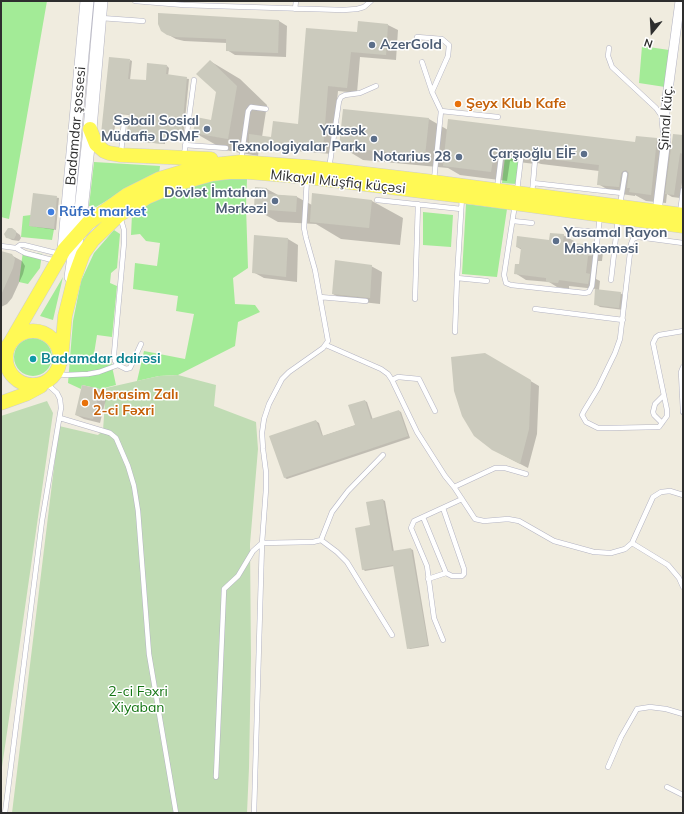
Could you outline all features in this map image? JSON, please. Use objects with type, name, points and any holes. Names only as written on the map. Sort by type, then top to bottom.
[{"type":"main road","name":"Badamdar şossesi","points":[[61,255],[87,1]]},
{"type":"main road","name":"Badamdar şossesi","points":[[65,316],[78,234],[90,129],[101,1]]},
{"type":"main road","points":[[90,129],[93,140],[99,148],[109,153],[121,155],[184,151],[241,162]]},
{"type":"main road","name":"Mikayıl Müşfiq küçəsi","points":[[10,343],[61,255],[88,223],[127,195],[159,179],[202,166],[241,162],[329,169],[497,190],[516,198],[600,215],[620,206],[657,212],[682,219]]},
{"type":"main road","name":"Mikayıl Müşfiq küçəsi","points":[[60,361],[65,316],[75,276],[83,254],[93,240],[119,215],[147,197],[163,189],[212,174],[248,172],[307,177],[461,202],[516,198],[532,189],[682,219]]},
{"type":"main road","points":[[1,355],[16,337],[24,332],[33,331],[42,332],[50,337],[60,352],[58,370],[51,378],[26,394],[1,403]]},
{"type":"main road","points":[[10,343],[6,351],[6,360],[8,369],[13,377],[28,386],[38,386],[51,378]]},
{"type":"street","name":"Şimal küç.","points":[[657,212],[666,139],[664,120],[680,1]]},
{"type":"lane","points":[[135,1],[184,5],[295,9],[357,9],[364,7],[371,1]]},
{"type":"lane","points":[[295,9],[296,1]]},
{"type":"lane","points":[[99,18],[144,21]]},
{"type":"lane","points":[[417,37],[442,39],[449,45],[448,56],[432,92]]},
{"type":"lane","points":[[609,48],[608,56],[612,67],[656,108],[664,120]]},
{"type":"lane","points":[[422,62],[432,92],[441,111],[434,182]]},
{"type":"lane","points":[[194,80],[184,151],[226,148]]},
{"type":"lane","points":[[329,169],[339,101],[341,97],[344,95],[360,93],[376,86]]},
{"type":"lane","points":[[241,162],[248,111],[251,107],[266,108]]},
{"type":"lane","points":[[441,111],[498,117]]},
{"type":"lane","points":[[121,155],[124,122]]},
{"type":"lane","points":[[497,190],[501,157]]},
{"type":"lane","points":[[521,158],[504,275],[506,283],[511,285],[585,293],[589,292],[592,286],[600,215]]},
{"type":"lane","points":[[532,189],[535,160]]},
{"type":"lane","points":[[611,280],[624,174]]},
{"type":"lane","points":[[254,813],[262,543],[266,478],[262,449],[262,433],[266,412],[282,379],[289,372],[326,345],[328,338],[315,270],[304,228],[307,177]]},
{"type":"lane","points":[[682,219],[683,190]]},
{"type":"lane","points":[[377,200],[418,204],[461,202],[455,332]]},
{"type":"lane","points":[[415,299],[418,204]]},
{"type":"lane","points":[[119,215],[124,230],[124,243],[114,354],[115,361],[118,365],[126,369],[130,368],[141,344]]},
{"type":"lane","points":[[513,221],[532,223]]},
{"type":"lane","points":[[574,230],[598,232]]},
{"type":"lane","points":[[683,243],[638,237],[633,239],[631,244],[620,339],[598,388],[584,411],[582,416],[583,419],[598,428],[659,427],[667,416],[667,410],[653,343],[659,335],[683,331]]},
{"type":"lane","points":[[16,248],[24,244],[61,255]]},
{"type":"lane","points":[[1,246],[16,248],[25,253],[61,255]]},
{"type":"lane","points":[[457,278],[487,281]]},
{"type":"lane","points":[[320,297],[366,301]]},
{"type":"lane","points":[[535,309],[623,320]]},
{"type":"lane","points":[[326,345],[381,369],[388,374],[417,432],[475,519],[484,521],[508,519],[519,521],[554,541],[594,552],[611,553],[625,550],[632,543],[653,497],[661,492],[670,491],[683,495]]},
{"type":"lane","points":[[5,813],[42,521],[60,418],[60,399],[51,378],[100,372],[118,365]]},
{"type":"lane","points":[[683,367],[681,372],[683,412]]},
{"type":"lane","points":[[392,380],[398,377],[419,379],[435,411]]},
{"type":"lane","points":[[662,423],[653,412],[655,404],[664,395]]},
{"type":"lane","points":[[60,418],[110,433],[116,438],[123,451],[134,486],[138,511],[150,662],[176,813]]},
{"type":"lane","points":[[321,540],[332,512],[348,491],[382,455]]},
{"type":"lane","points":[[454,487],[495,468],[505,468],[526,474]]},
{"type":"lane","points":[[443,640],[434,618],[427,566],[411,528],[414,521],[462,499]]},
{"type":"lane","points":[[423,517],[446,573],[459,577],[464,574],[465,571],[443,508]]},
{"type":"lane","points":[[216,777],[224,589],[238,576],[253,551],[262,543],[313,542],[321,540]]},
{"type":"lane","points":[[321,540],[347,562],[392,635]]},
{"type":"lane","points":[[632,543],[668,565],[679,578],[683,587]]},
{"type":"lane","points":[[428,579],[446,573]]},
{"type":"lane","points":[[608,767],[621,737],[637,709],[650,707],[666,709],[683,714]]},
{"type":"lane","points":[[666,787],[683,795]]},
{"type":"green space","points":[[1,1],[47,1],[9,219],[1,217]]},
{"type":"green space","points":[[642,46],[669,50],[665,87],[639,83]]},
{"type":"green space","points":[[505,157],[519,159],[516,184],[502,183]]},
{"type":"green space","points":[[94,162],[160,166],[159,174],[128,188],[96,207],[89,206]]},
{"type":"green space","points":[[247,179],[246,206],[248,268],[233,278],[235,304],[255,305],[260,312],[238,322],[235,346],[178,375],[159,376],[137,381],[144,351],[185,359],[194,314],[176,311],[178,296],[133,289],[135,263],[157,266],[160,243],[146,241],[140,234],[131,235],[132,214],[142,206],[166,195],[208,181]]},
{"type":"green space","points":[[466,204],[507,209],[497,277],[462,274]]},
{"type":"green space","points":[[423,212],[453,215],[451,247],[423,245]]},
{"type":"green space","points":[[31,215],[30,226],[54,229],[52,240],[21,237],[23,216]]},
{"type":"green space","points":[[114,230],[120,234],[117,268],[111,273],[110,283],[117,286],[112,337],[97,335],[94,354],[110,357],[116,385],[100,389],[82,385],[81,389],[68,383],[73,321],[81,281],[94,253]]},
{"type":"green space","points":[[23,251],[42,254],[40,268],[28,284],[19,282]]},
{"type":"green space","points":[[63,277],[53,320],[40,316]]},
{"type":"green space","name":"Badamdar dairəsi","points":[[33,338],[43,341],[49,347],[52,357],[49,367],[43,373],[33,376],[23,373],[17,367],[14,357],[17,347],[23,341]]},
{"type":"green space","name":"2-ci Fəxri Xiyaban","points":[[178,375],[216,385],[214,406],[256,422],[258,449],[250,544],[251,658],[247,813],[12,813],[59,426],[98,435],[103,430],[106,388],[159,376]]},
{"type":"green space","points":[[47,401],[53,413],[1,774],[1,416]]},
{"type":"building","points":[[158,13],[279,20],[278,53],[226,51],[226,39],[175,37],[167,35],[161,31],[158,24]]},
{"type":"building","points":[[358,21],[388,24],[386,55],[351,52],[347,88],[328,86],[323,150],[249,143],[249,134],[271,137],[273,121],[298,124],[306,28],[357,32]]},
{"type":"building","points":[[109,57],[130,59],[128,79],[146,80],[147,63],[167,65],[166,74],[187,77],[181,139],[163,138],[163,144],[126,140],[129,114],[114,113],[112,135],[101,134]]},
{"type":"building","points":[[210,60],[237,86],[228,139],[193,133],[196,117],[211,120],[216,92],[196,74]]},
{"type":"building","points":[[343,109],[429,118],[425,156],[339,147]]},
{"type":"building","points":[[448,119],[635,142],[636,136],[657,138],[651,195],[629,192],[630,188],[627,188],[629,173],[626,170],[621,173],[619,187],[597,185],[599,165],[524,156],[522,154],[519,155],[494,152],[491,172],[443,166]]},
{"type":"building","points":[[673,134],[683,135],[683,154],[680,153],[674,195],[665,194]]},
{"type":"building","points":[[255,187],[267,188],[267,194],[297,196],[296,212],[254,209]]},
{"type":"building","points":[[33,193],[57,196],[54,229],[29,226]]},
{"type":"building","points":[[312,193],[372,200],[369,228],[310,222]]},
{"type":"building","points":[[8,228],[12,228],[16,231],[14,239],[6,238],[4,234]]},
{"type":"building","points":[[550,233],[564,234],[563,242],[593,245],[592,256],[588,256],[586,273],[590,274],[588,284],[559,280],[558,283],[546,282],[546,278],[514,274],[515,264],[519,264],[521,248],[516,247],[517,236],[549,240]]},
{"type":"building","points":[[254,235],[288,238],[286,277],[252,273]]},
{"type":"building","points":[[1,251],[12,254],[15,259],[13,268],[1,295]]},
{"type":"building","points":[[335,260],[372,265],[370,298],[332,294]]},
{"type":"building","points":[[595,289],[621,292],[619,308],[594,305]]},
{"type":"building","points":[[485,353],[531,380],[529,429],[520,464],[492,450],[474,436],[462,416],[454,391],[451,357]]},
{"type":"building","points":[[82,385],[100,389],[93,419],[75,415]]},
{"type":"building","points":[[365,400],[371,419],[399,410],[408,436],[284,478],[269,436],[316,420],[322,436],[355,425],[348,405]]},
{"type":"building","points":[[383,499],[392,551],[411,548],[428,645],[407,649],[393,565],[362,570],[355,528],[370,525],[366,502]]},
{"type":"place","name":"AzerGold","points":[[372,45]]},
{"type":"place","name":"Şeyx Klub Kafe","points":[[458,104]]},
{"type":"place","name":"Səbail Sosial Müdafiə DSMF","points":[[207,129]]},
{"type":"place","name":"Yüksək Texnologiyalar Parkı","points":[[374,139]]},
{"type":"place","name":"Çarşıoğlu EİF","points":[[584,154]]},
{"type":"place","name":"Notarius 28","points":[[459,157]]},
{"type":"place","name":"Dövlət İmtahan Mərkəzi","points":[[275,201]]},
{"type":"place","name":"Rüfət market","points":[[51,212]]},
{"type":"place","name":"Yasamal Rayon Məhkəməsi","points":[[556,241]]},
{"type":"place","name":"Badamdar dairəsi","points":[[33,359]]},
{"type":"place","name":"Mərasim Zalı 2-ci Fəxri","points":[[85,403]]}]
